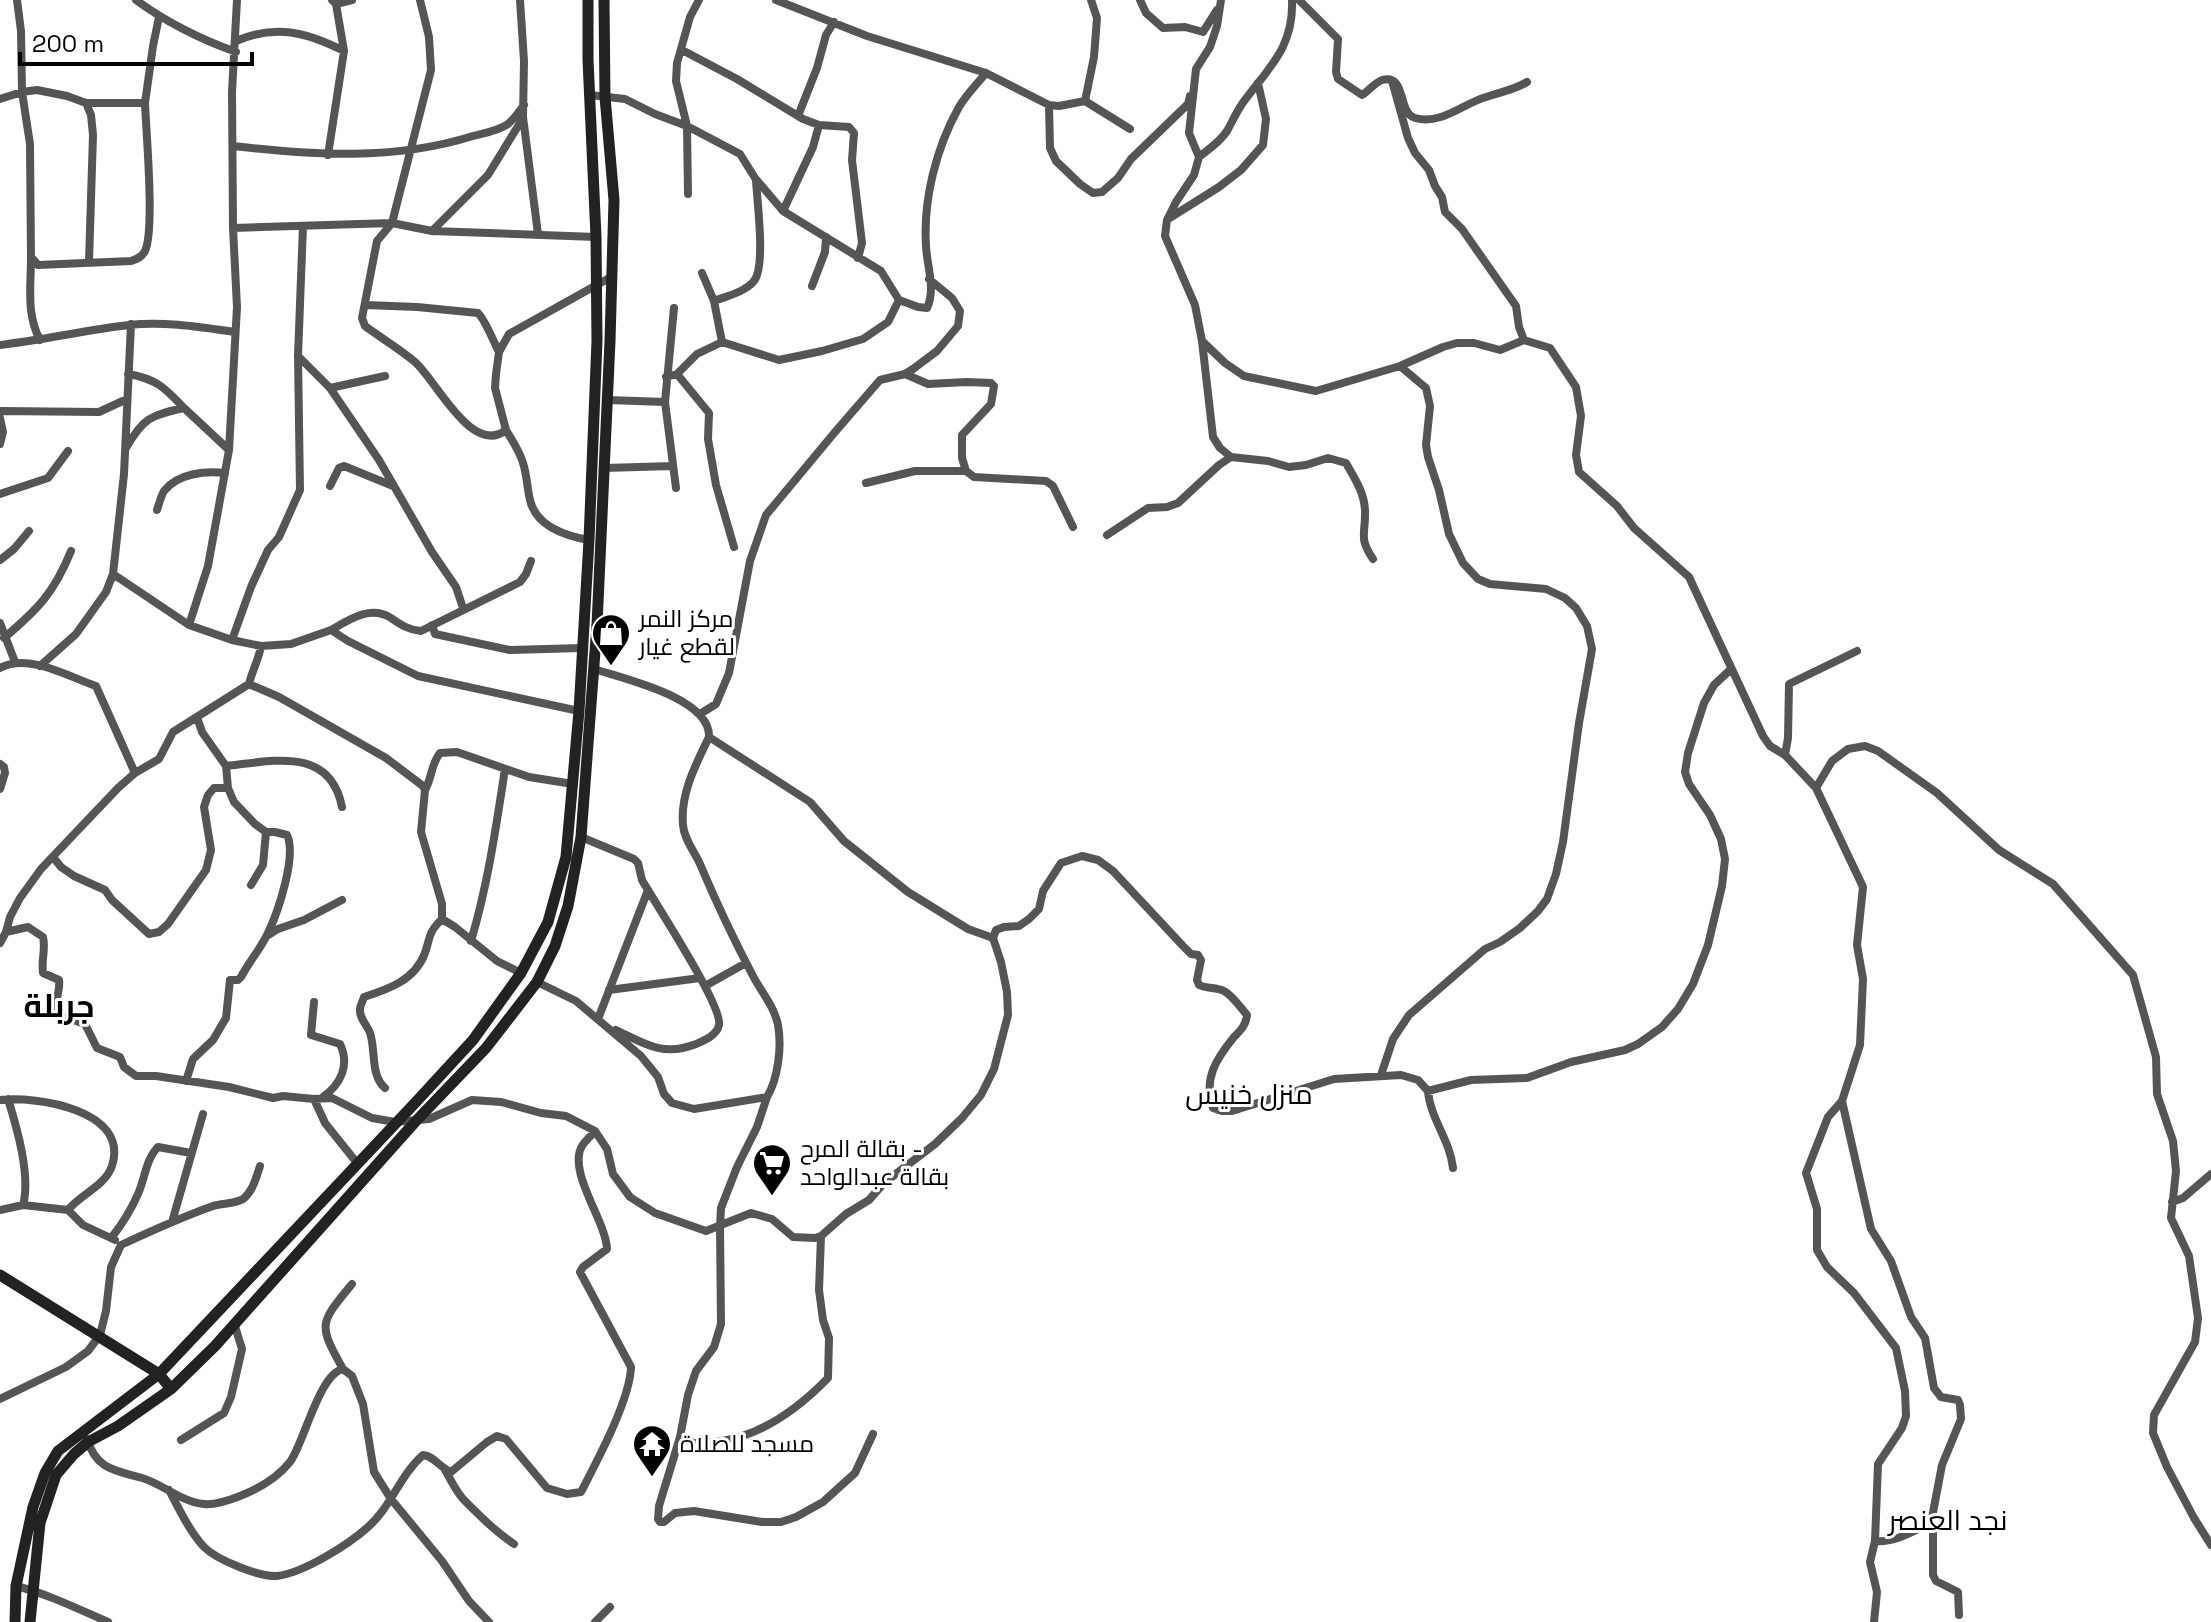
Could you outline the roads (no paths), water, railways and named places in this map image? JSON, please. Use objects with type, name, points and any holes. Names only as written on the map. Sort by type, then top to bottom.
[{"type":"street","points":[[17,0],[22,92],[30,144],[30,313],[40,340]]},
{"type":"street","points":[[136,0],[159,17],[236,52]]},
{"type":"street","points":[[189,625],[208,566],[229,450],[237,307],[232,92],[237,0]]},
{"type":"street","points":[[328,155],[344,51],[334,2],[352,0]]},
{"type":"street","points":[[420,0],[429,37],[431,70],[392,223],[377,241],[362,318],[365,326],[417,363],[464,422],[479,433],[492,435],[506,430]]},
{"type":"street","points":[[520,0],[524,61],[523,117],[538,234]]},
{"type":"street","points":[[30,1622],[40,1523],[56,1475],[86,1436],[159,1374],[473,1040],[521,973],[548,922],[566,857],[579,711],[589,540],[597,341],[588,0]]},
{"type":"street","points":[[15,1622],[16,1586],[33,1507],[45,1473],[58,1451],[86,1436],[118,1426],[171,1389],[215,1346],[415,1122],[486,1048],[537,982],[555,946],[568,906],[581,837],[597,625],[614,200],[605,97],[604,0]]},
{"type":"street","points":[[688,194],[687,126],[676,81],[677,63],[690,17],[699,0]]},
{"type":"street","points":[[776,0],[867,36],[986,73],[1049,105],[1085,101],[1130,129]]},
{"type":"street","points":[[1085,101],[1094,57],[1097,18],[1091,0]]},
{"type":"street","points":[[1140,0],[1146,13],[1163,28],[1185,27],[1203,32],[1221,1]]},
{"type":"street","points":[[1292,0],[1293,20],[1271,69],[1233,117],[1226,132],[1199,157],[1194,175],[1167,220],[1165,236],[1195,305],[1213,437],[1220,448],[1231,457],[1289,467],[1328,458],[1346,463],[1360,486],[1365,511],[1364,545],[1373,559]]},
{"type":"street","points":[[1299,0],[1338,39],[1338,79],[1362,95],[1385,80],[1398,84],[1407,114],[1425,120],[1451,114],[1463,105],[1527,82]]},
{"type":"street","points":[[1199,157],[1189,133],[1196,69],[1210,47],[1221,1]]},
{"type":"street","points":[[31,257],[38,265],[131,261],[138,259],[147,247],[145,103],[159,17]]},
{"type":"street","points":[[798,116],[826,35],[834,22]]},
{"type":"street","points":[[236,41],[267,31],[288,32],[318,38],[344,51]]},
{"type":"street","points":[[682,50],[798,116],[819,125],[849,127],[854,133],[852,160],[862,243],[858,258]]},
{"type":"street","points":[[590,95],[625,99],[740,154],[755,178],[783,211],[881,271],[899,300],[927,308],[931,289],[925,243],[929,190],[944,138],[960,105],[986,73]]},
{"type":"street","points":[[1392,81],[1408,138],[1429,170],[1442,197],[1445,212],[1462,229],[1516,306],[1524,340]]},
{"type":"street","points":[[1049,105],[1050,148],[1056,161],[1093,193],[1102,192],[1188,104],[1195,82]]},
{"type":"street","points":[[1167,220],[1241,170],[1263,145],[1266,119],[1258,83]]},
{"type":"street","points":[[0,99],[37,90],[86,103],[145,103]]},
{"type":"street","points":[[86,103],[93,135],[89,262]]},
{"type":"street","points":[[233,146],[328,155],[430,149],[499,128],[510,122],[524,105]]},
{"type":"street","points":[[432,231],[488,175],[523,117]]},
{"type":"street","points":[[783,211],[813,147],[819,125]]},
{"type":"street","points":[[714,301],[737,294],[754,281],[761,265],[755,178]]},
{"type":"street","points":[[233,228],[392,223],[432,231],[596,237]]},
{"type":"street","points":[[232,640],[251,587],[268,550],[279,537],[300,490],[298,356],[303,226]]},
{"type":"street","points":[[812,286],[825,252],[826,237]]},
{"type":"street","points":[[702,273],[714,301],[722,342]]},
{"type":"street","points":[[589,540],[570,536],[537,516],[531,504],[523,461],[506,430],[495,388],[499,352],[509,334],[611,277]]},
{"type":"street","points":[[700,714],[716,704],[729,673],[750,561],[766,515],[880,380],[905,374],[937,351],[958,326],[960,311],[952,298],[929,279]]},
{"type":"street","points":[[666,377],[677,374],[697,354],[722,342],[779,360],[863,339],[888,322],[899,300]]},
{"type":"street","points":[[365,305],[478,313],[499,352]]},
{"type":"street","points":[[674,308],[665,402],[676,488]]},
{"type":"street","points":[[0,345],[131,324],[183,324],[235,332]]},
{"type":"street","points":[[40,666],[76,634],[106,592],[113,574],[121,513],[131,324]]},
{"type":"street","points":[[1202,341],[1244,376],[1316,391],[1400,366],[1457,343],[1474,343],[1500,350],[1524,340],[1550,348],[1576,387],[1581,416],[1576,455],[1579,472],[1617,506],[1634,528],[1689,577],[1763,736],[1816,788],[1863,887],[1857,945],[1863,979],[1860,1045],[1842,1101],[1828,1117],[1807,1165],[1806,1173],[1817,1209],[1817,1250],[1827,1267],[1854,1293],[1896,1348],[1905,1391],[1906,1416],[1902,1428],[1878,1464],[1875,1541],[1870,1562],[1877,1592],[1874,1622]]},
{"type":"street","points":[[298,356],[330,388],[456,587],[463,608]]},
{"type":"street","points":[[1381,1075],[1393,1039],[1409,1015],[1485,949],[1520,928],[1547,899],[1563,842],[1592,649],[1587,626],[1576,608],[1565,598],[1546,589],[1490,584],[1478,579],[1463,563],[1449,534],[1428,457],[1426,445],[1430,406],[1426,388],[1400,366]]},
{"type":"street","points":[[128,374],[162,385],[229,450]]},
{"type":"street","points":[[677,374],[709,413],[708,439],[716,485],[734,547]]},
{"type":"street","points":[[905,374],[928,384],[967,382],[991,383],[994,386],[991,404],[962,435],[961,449],[966,471]]},
{"type":"street","points":[[330,388],[385,376]]},
{"type":"street","points":[[0,411],[99,412],[127,399]]},
{"type":"street","points":[[608,400],[665,402]]},
{"type":"street","points":[[124,453],[144,421],[160,413],[184,408]]},
{"type":"street","points":[[0,418],[3,432],[0,444]]},
{"type":"street","points":[[0,494],[48,478],[68,451]]},
{"type":"street","points":[[1107,535],[1148,508],[1178,503],[1231,457]]},
{"type":"street","points":[[330,486],[339,468],[344,466],[394,486]]},
{"type":"street","points":[[604,468],[673,466]]},
{"type":"street","points":[[866,483],[915,471],[966,471],[974,477],[1046,481],[1053,486],[1073,527]]},
{"type":"street","points":[[157,510],[164,491],[188,475],[225,473]]},
{"type":"street","points":[[0,560],[29,531]]},
{"type":"street","points":[[4,638],[35,612],[57,583],[71,551]]},
{"type":"street","points":[[113,574],[189,625],[261,646],[291,644],[371,612],[382,612],[404,627],[421,631],[520,582],[531,561]]},
{"type":"street","points":[[0,623],[15,662]]},
{"type":"street","points":[[584,624],[597,625]]},
{"type":"street","points":[[432,625],[435,634],[510,650],[582,648]]},
{"type":"street","points":[[331,630],[418,676],[579,711]]},
{"type":"street","points":[[0,943],[20,898],[41,869],[135,773],[159,759],[173,732],[249,684],[261,646]]},
{"type":"street","points":[[1785,755],[1789,684],[1857,651]]},
{"type":"street","points":[[0,668],[15,662],[40,666],[96,686],[135,773]]},
{"type":"street","points":[[594,669],[679,699],[700,714],[709,729],[709,737],[690,779],[683,810],[685,836],[755,981],[769,999],[778,1026],[778,1069],[773,1086],[721,1208],[721,1324],[714,1347],[696,1371],[688,1395],[658,1519],[664,1522],[675,1513],[694,1511],[762,1522],[781,1522],[796,1517],[823,1502],[855,1473],[873,1434]]},
{"type":"street","points":[[1428,1091],[1471,1080],[1527,1078],[1571,1062],[1625,1050],[1662,1027],[1678,1009],[1693,984],[1708,945],[1725,859],[1721,839],[1710,815],[1689,784],[1685,772],[1704,703],[1714,685],[1731,669]]},
{"type":"street","points":[[249,684],[279,697],[386,758],[425,790]]},
{"type":"street","points":[[186,1081],[193,1059],[213,1040],[226,1018],[230,980],[241,977],[266,936],[284,882],[291,843],[287,835],[266,832],[234,802],[228,788],[226,766],[202,732],[197,717]]},
{"type":"street","points":[[709,737],[810,802],[844,841],[908,892],[968,929],[993,938]]},
{"type":"street","points":[[1816,788],[1832,761],[1848,749],[1865,746],[1878,751],[1937,793],[1999,850],[2053,884],[2133,975],[2156,1057],[2157,1094],[2173,1141],[2176,1171],[2171,1218],[2189,1256],[2198,1318],[2195,1342],[2154,1415],[2153,1433],[2167,1467],[2211,1545]]},
{"type":"street","points":[[385,1088],[374,1066],[371,1037],[359,1007],[364,997],[398,986],[418,967],[430,931],[442,919],[442,904],[421,832],[425,790],[430,782],[434,760],[440,753],[457,752],[529,777],[573,784]]},
{"type":"street","points":[[226,766],[297,761],[316,768],[332,779],[342,807]]},
{"type":"street","points":[[0,764],[5,773],[0,789]]},
{"type":"street","points":[[471,941],[483,903],[505,769]]},
{"type":"street","points":[[53,857],[74,876],[105,890],[149,934],[159,932],[206,870],[211,850],[204,807],[214,788],[228,788]]},
{"type":"street","points":[[251,885],[263,865],[266,832]]},
{"type":"street","points":[[581,837],[638,863],[642,880],[702,982],[719,1017],[719,1028],[713,1035],[695,1044],[672,1051],[657,1049],[602,1022]]},
{"type":"street","points":[[6,932],[28,927],[43,937],[43,973],[59,980],[60,984],[55,1014],[85,1024],[97,1048],[120,1057],[124,1067],[136,1076],[229,1087],[273,1098],[332,1098],[372,1118],[395,1122],[429,1119],[472,1100],[501,1102],[566,1116],[595,1131],[607,1149],[613,1174],[630,1197],[655,1213],[706,1231],[751,1213],[772,1219],[793,1237],[815,1238],[869,1200],[884,1183],[935,1144],[981,1095],[994,1069],[1008,1015],[1004,977],[993,938],[996,930],[1019,926],[1039,909],[1043,891],[1061,863],[1082,856],[1098,860],[1113,871],[1191,954],[1198,955],[1201,960],[1199,985],[1222,989],[1247,1015],[1244,1026],[1220,1055],[1211,1075],[1208,1093],[1213,1108],[1232,1111],[1334,1079],[1401,1075],[1418,1080],[1428,1091],[1429,1103],[1446,1138],[1453,1168]]},
{"type":"street","points":[[602,1022],[609,990],[648,890]]},
{"type":"street","points":[[266,936],[342,900]]},
{"type":"street","points":[[442,919],[497,961],[521,973]]},
{"type":"street","points":[[609,990],[702,982],[746,963]]},
{"type":"street","points":[[537,982],[576,1001],[641,1056],[658,1077],[664,1094],[672,1103],[694,1109],[767,1097]]},
{"type":"street","points":[[314,1002],[311,1035],[340,1044],[344,1053],[342,1074],[336,1088],[318,1098]]},
{"type":"street","points":[[318,1098],[325,1123],[357,1163]]},
{"type":"street","points":[[23,1205],[26,1195],[23,1164],[4,1099],[49,1101],[95,1120],[108,1131],[114,1153],[106,1177],[68,1210]]},
{"type":"street","points":[[1842,1101],[1871,1229],[1891,1261],[1911,1317],[1925,1338],[1934,1388],[1941,1397],[1958,1400],[1960,1405],[1961,1419],[1942,1465],[1931,1523],[1933,1575],[1936,1581],[1958,1592],[1959,1615]]},
{"type":"street","points":[[172,1222],[203,1114]]},
{"type":"street","points":[[445,1470],[451,1472],[497,1436],[506,1439],[547,1488],[567,1494],[581,1492],[598,1459],[631,1382],[631,1367],[580,1272],[607,1249],[578,1160],[581,1147],[595,1131]]},
{"type":"street","points":[[112,1237],[128,1216],[151,1154],[158,1147],[191,1153]]},
{"type":"street","points":[[0,1399],[66,1367],[88,1351],[100,1335],[111,1267],[121,1245],[217,1205],[241,1200],[253,1188],[260,1166]]},
{"type":"street","points":[[2172,1202],[2183,1198],[2211,1174]]},
{"type":"street","points":[[0,1210],[23,1205],[68,1210],[83,1225],[112,1237],[121,1245]]},
{"type":"street","points":[[680,1437],[690,1444],[742,1438],[768,1427],[816,1391],[828,1378],[829,1338],[819,1290],[821,1236]]},
{"type":"street","points":[[0,1275],[159,1374],[171,1389]]},
{"type":"street","points":[[352,1284],[334,1306],[324,1323],[324,1331],[343,1369],[352,1376],[363,1404],[374,1472],[469,1601],[489,1622]]},
{"type":"street","points":[[181,1440],[224,1413],[231,1397],[242,1349],[234,1323]]},
{"type":"street","points":[[86,1436],[91,1454],[104,1467],[149,1480],[206,1505],[234,1499],[261,1488],[291,1462],[329,1379],[343,1369]]},
{"type":"street","points":[[169,1490],[204,1547],[221,1560],[246,1570],[276,1576],[307,1566],[369,1527],[391,1499],[410,1466],[423,1455],[429,1456],[445,1470],[464,1501],[495,1531],[514,1544]]},
{"type":"street","points":[[1875,1541],[1897,1539],[1931,1523]]},
{"type":"street","points":[[16,1586],[53,1597],[108,1622]]},
{"type":"street","points":[[595,1622],[610,1607]]},
{"type":"place","name":"مركز النمر لقطع غيار","points":[[611,667]]},
{"type":"place","name":"بقالة المرح - بقالة عبدالواحد","points":[[772,1197]]},
{"type":"place","name":"مسجد للصلاة","points":[[652,1478]]},
{"type":"district","name":"جربلة","points":[[59,1006]]},
{"type":"district","name":"منزل خنيس","points":[[1249,1094]]},
{"type":"district","name":"نجد العنصر","points":[[1948,1520]]}]
